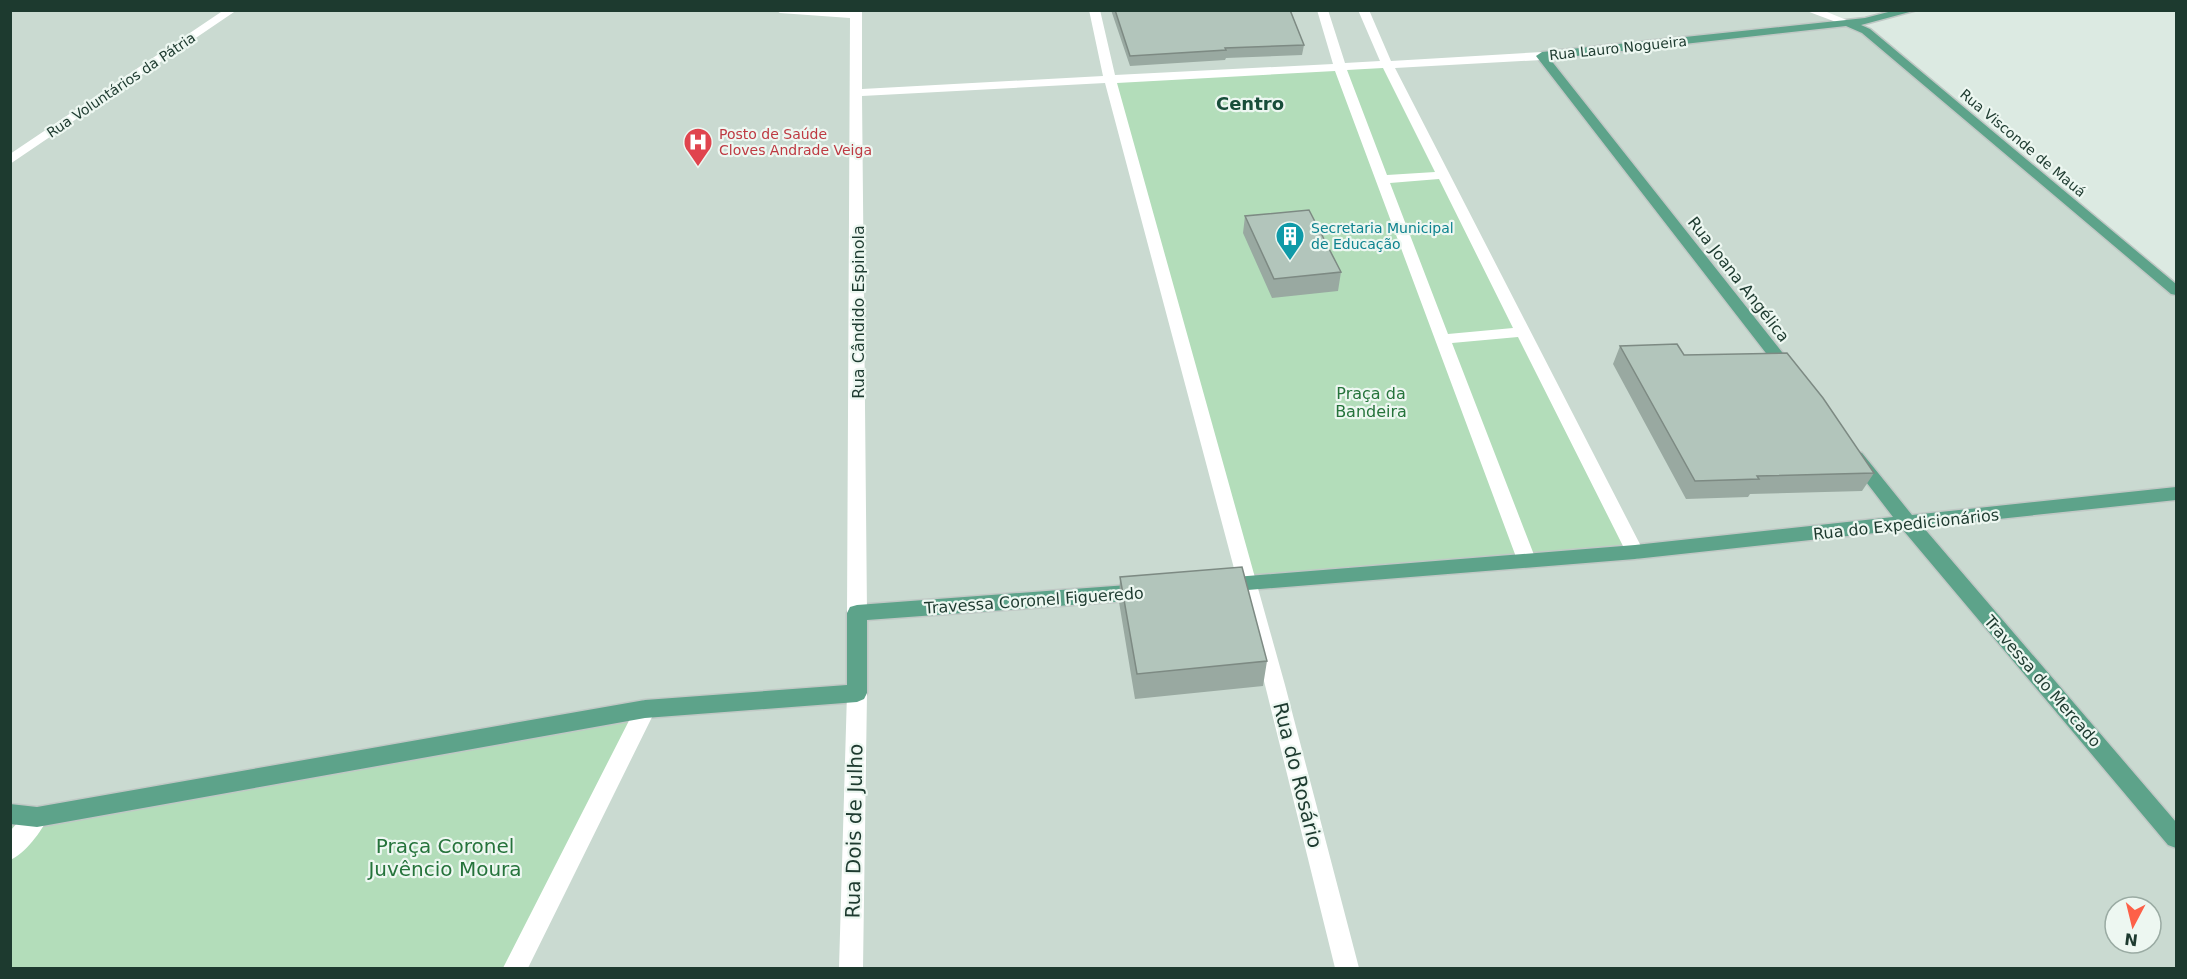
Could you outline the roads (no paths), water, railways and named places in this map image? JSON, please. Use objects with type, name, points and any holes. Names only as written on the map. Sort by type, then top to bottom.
[{"type":"main road","points":[[1848,22],[1851,16],[1875,10]]},
{"type":"main road","name":"Rua Lauro Nogueira","points":[[1542,56],[1865,21],[1912,10]]},
{"type":"main road","name":"Rua Visconde de Mauá","points":[[1848,22],[1866,31],[2176,291]]},
{"type":"main road","name":"Rua Joana Angélica","points":[[1542,56],[1800,386]]},
{"type":"main road","points":[[1844,441],[1908,524]]},
{"type":"main road","name":"Rua do Expedicionários","points":[[1635,552],[2176,493]]},
{"type":"main road","name":"Travessa do Mercado","points":[[1908,524],[2176,838]]},
{"type":"main road","points":[[1200,587],[1635,552]]},
{"type":"main road","name":"Travessa Coronel Figueredo","points":[[857,613],[1165,590]]},
{"type":"main road","points":[[10,814],[37,817],[645,709],[857,693],[857,613]]},
{"type":"street","name":"Rua Voluntários da Pátria","points":[[10,160],[232,10]]},
{"type":"street","points":[[780,10],[856,13]]},
{"type":"street","points":[[1094,10],[1110,79],[1247,583]]},
{"type":"street","points":[[1322,10],[1340,67],[1526,560]]},
{"type":"street","points":[[1363,10],[1387,64],[1635,552]]},
{"type":"street","points":[[1809,10],[1848,22]]},
{"type":"street","points":[[1840,10],[1848,22]]},
{"type":"street","name":"Rua Cândido Espinola","points":[[856,13],[858,93],[857,613]]},
{"type":"street","name":"Rua Lauro Nogueira","points":[[1387,64],[1542,56]]},
{"type":"street","points":[[858,93],[1387,64]]},
{"type":"street","points":[[1382,179],[1444,175]]},
{"type":"street","points":[[1443,339],[1523,332]]},
{"type":"street","name":"Rua do Rosário","points":[[1247,583],[1347,969]]},
{"type":"street","name":"Rua Dois de Julho","points":[[851,969],[857,693]]},
{"type":"street","points":[[515,969],[645,709]]},
{"type":"street","points":[[10,849],[37,817]]},
{"type":"place","name":"Posto de Saúde Cloves Andrade Veiga","points":[[698,168]]},
{"type":"place","name":"Secretaria Municipal de Educação","points":[[1290,262]]},
{"type":"district","name":"Centro","points":[[1250,104]]},
{"type":"park label","name":"Praça da Bandeira","points":[[1371,402]]},
{"type":"park label","name":"Praça Coronel Juvêncio Moura","points":[[445,858]]}]
